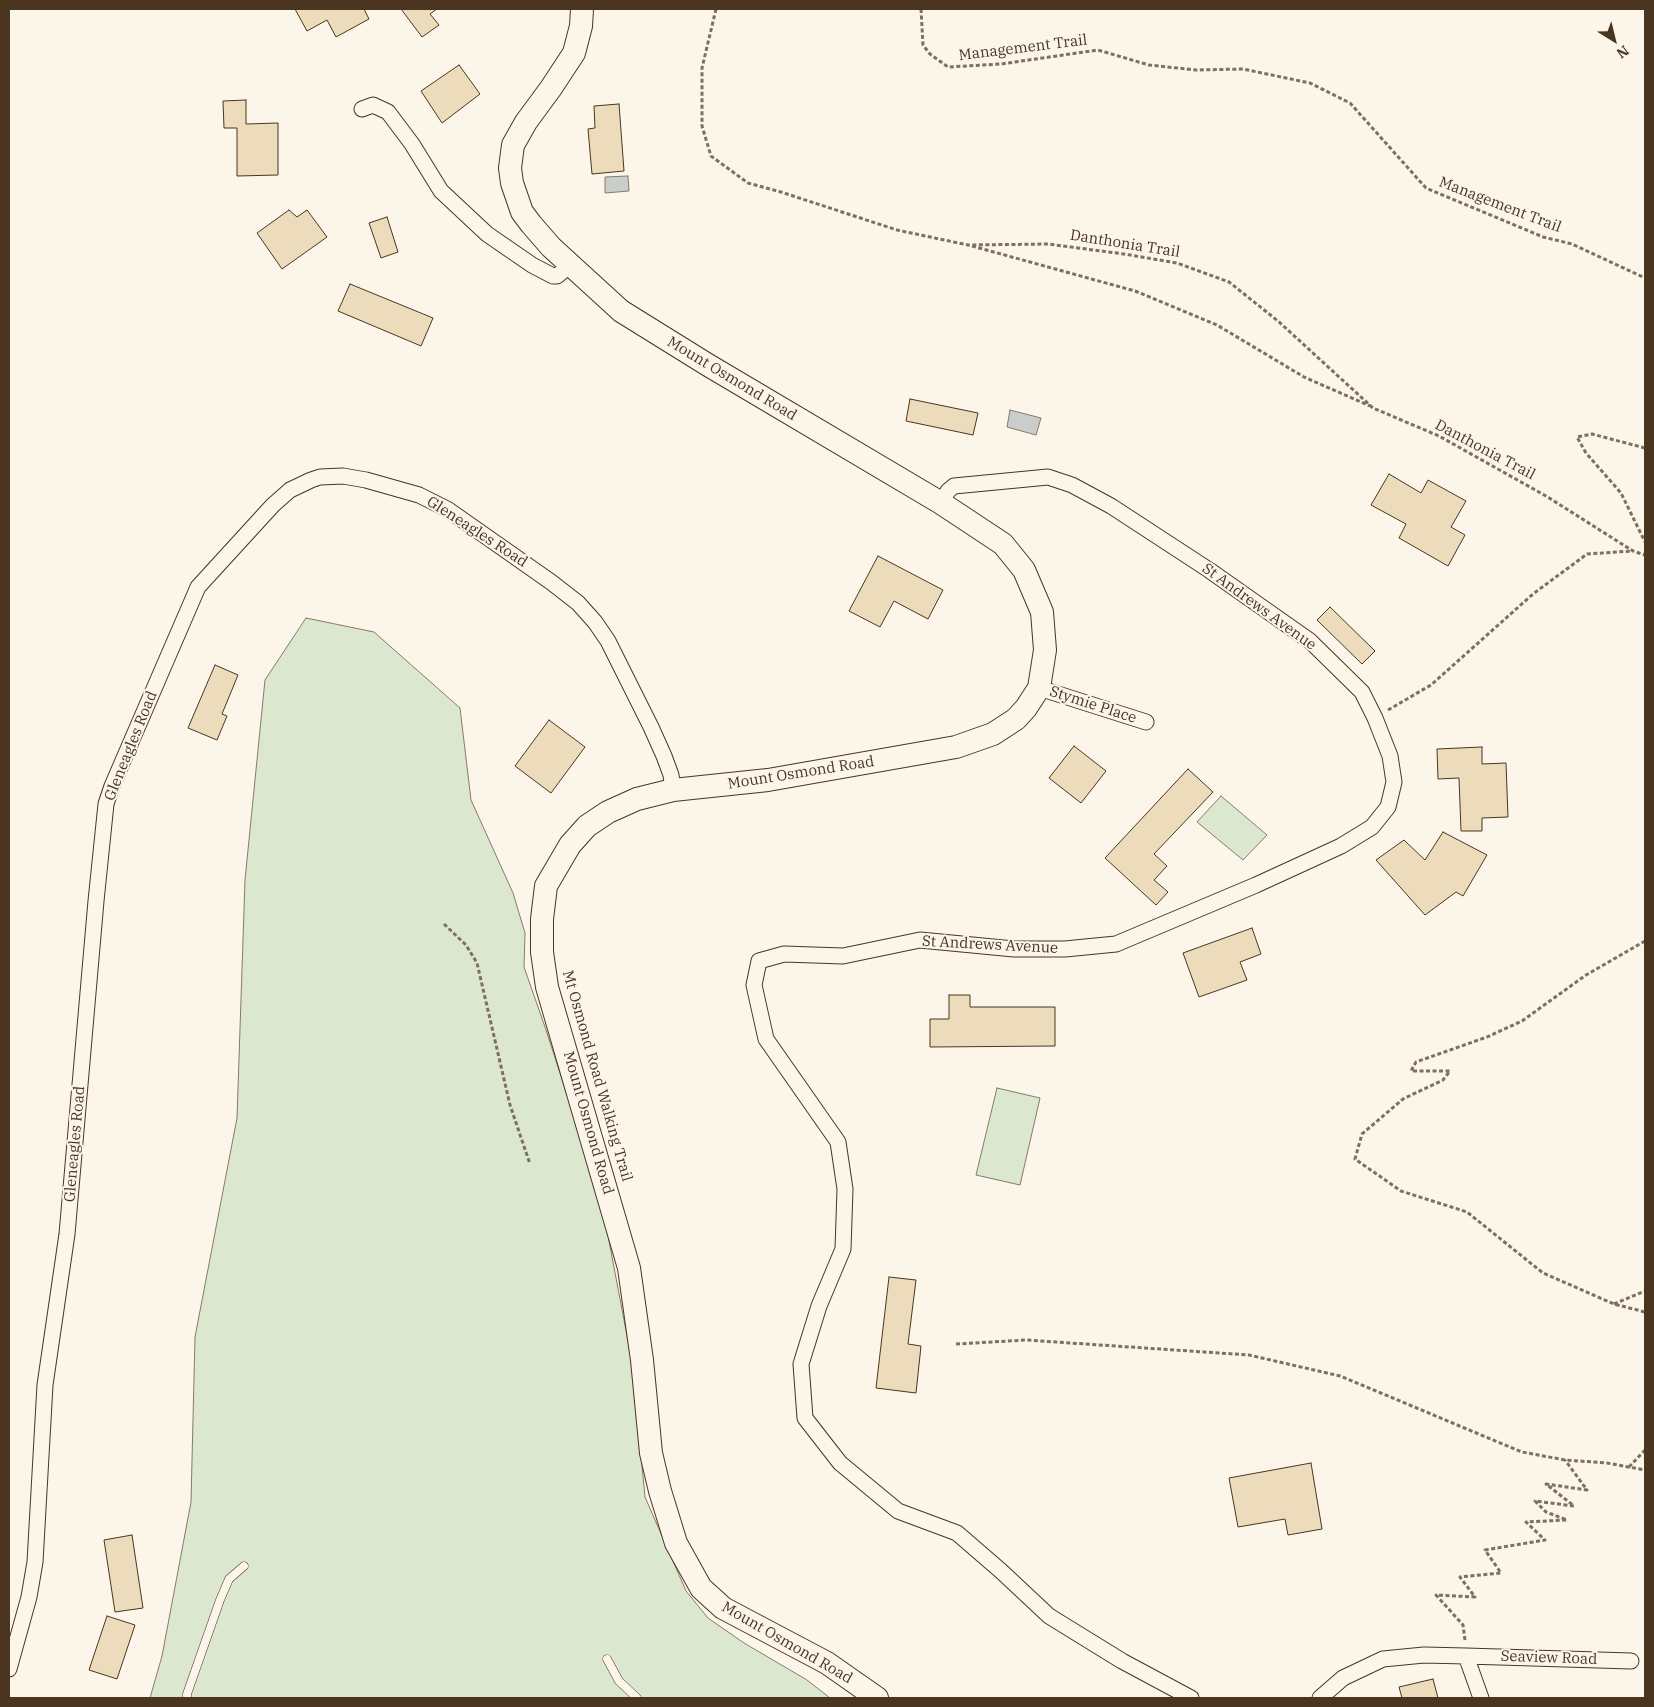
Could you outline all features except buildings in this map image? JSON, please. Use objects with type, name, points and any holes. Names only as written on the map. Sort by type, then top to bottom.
[{"type":"street","name":"Mount Osmond Road","points":[[582,9],[581,26],[574,53],[518,134],[513,145],[510,168],[512,183],[522,212],[551,247],[621,311],[708,366],[941,503],[1003,544],[1024,570],[1042,612],[1045,650],[1039,688],[1026,708],[1006,726],[977,740],[956,747],[768,780],[673,790],[623,804],[588,826],[570,845],[546,886],[542,919],[542,952],[547,987],[629,1268],[642,1360],[651,1453],[660,1492],[676,1543],[702,1588],[723,1608],[828,1663],[877,1698]]},
{"type":"street","points":[[362,109],[374,105],[388,112],[412,144],[441,191],[486,234],[532,265],[553,276],[556,276],[570,265]]},
{"type":"street","name":"Gleneagles Road","points":[[9,1669],[29,1597],[35,1562],[45,1385],[67,1234],[106,804],[112,786],[198,587],[274,505],[290,490],[311,480],[330,476],[351,477],[419,494],[459,517],[551,582],[578,603],[595,622],[608,641],[651,726],[671,775],[673,790]]},
{"type":"street","name":"St Andrews Avenue","points":[[941,503],[948,491],[954,486],[1048,477],[1072,485],[1111,506],[1310,641],[1362,692],[1390,756],[1394,782],[1388,807],[1372,828],[1341,846],[1116,944],[1065,949],[1014,949],[920,940],[843,956],[784,954],[760,961],[754,985],[766,1039],[838,1142],[845,1190],[843,1249],[819,1306],[801,1364],[805,1418],[840,1463],[898,1511],[956,1533],[1001,1571],[1049,1616],[1122,1661],[1191,1698]]},
{"type":"street","name":"Stymie Place","points":[[1039,688],[1146,722]]},
{"type":"street","name":"Seaview Road","points":[[1320,1698],[1343,1678],[1384,1659],[1424,1655],[1631,1661]]},
{"type":"street","points":[[1466,1656],[1481,1698]]},
{"type":"lane","points":[[187,1698],[229,1579],[244,1566]]},
{"type":"lane","points":[[607,1659],[619,1681],[637,1698]]},
{"type":"path","name":"Danthonia Trail","points":[[716,9],[702,68],[702,126],[712,156],[748,183],[897,230],[968,245],[1048,244],[1115,253],[1177,262],[1229,282],[1278,321],[1372,408],[1439,436],[1546,496],[1633,551],[1645,554]]},
{"type":"path","name":"Management Trail","points":[[921,9],[923,45],[930,54],[948,67],[1002,64],[1098,50],[1149,65],[1196,70],[1243,69],[1310,83],[1350,103],[1426,188],[1543,237],[1572,244],[1645,278]]},
{"type":"path","points":[[968,245],[1135,291],[1217,325],[1304,377],[1372,408]]},
{"type":"path","points":[[1645,448],[1592,434],[1577,437],[1586,453],[1621,494],[1645,542]]},
{"type":"path","points":[[1375,718],[1431,685],[1533,594],[1587,554],[1633,551]]},
{"type":"path","points":[[444,924],[466,945],[477,963],[510,1105],[530,1164]]},
{"type":"path","points":[[1645,941],[1586,975],[1522,1021],[1487,1037],[1416,1062],[1411,1071],[1450,1071],[1443,1080],[1403,1099],[1362,1134],[1355,1159],[1401,1191],[1467,1212],[1543,1273],[1614,1304],[1645,1312]]},
{"type":"path","points":[[1614,1304],[1645,1291]]},
{"type":"path","points":[[956,1344],[1026,1340],[1249,1355],[1340,1376],[1522,1452],[1565,1460],[1607,1463],[1645,1470]]},
{"type":"path","points":[[1628,1467],[1645,1450]]},
{"type":"path","points":[[1466,1656],[1463,1625],[1436,1594],[1475,1597],[1460,1577],[1500,1573],[1485,1550],[1545,1540],[1526,1522],[1567,1520],[1546,1512],[1534,1501],[1574,1506],[1546,1484],[1587,1490],[1565,1460]]},
{"type":"green space","points":[[306,618],[374,632],[460,708],[471,800],[513,893],[525,933],[524,967],[601,1199],[632,1362],[645,1497],[686,1591],[708,1618],[744,1643],[807,1680],[830,1698],[150,1698],[162,1656],[191,1502],[195,1337],[237,1118],[245,880],[265,680]]},
{"type":"green space","points":[[1221,796],[1267,835],[1243,860],[1197,822]]},
{"type":"green space","points":[[997,1088],[1040,1098],[1020,1185],[976,1175]]},
{"type":"shaded area","points":[[628,176],[629,191],[605,193],[605,177]]},
{"type":"shaded area","points":[[1010,410],[1041,418],[1036,435],[1007,427]]}]
